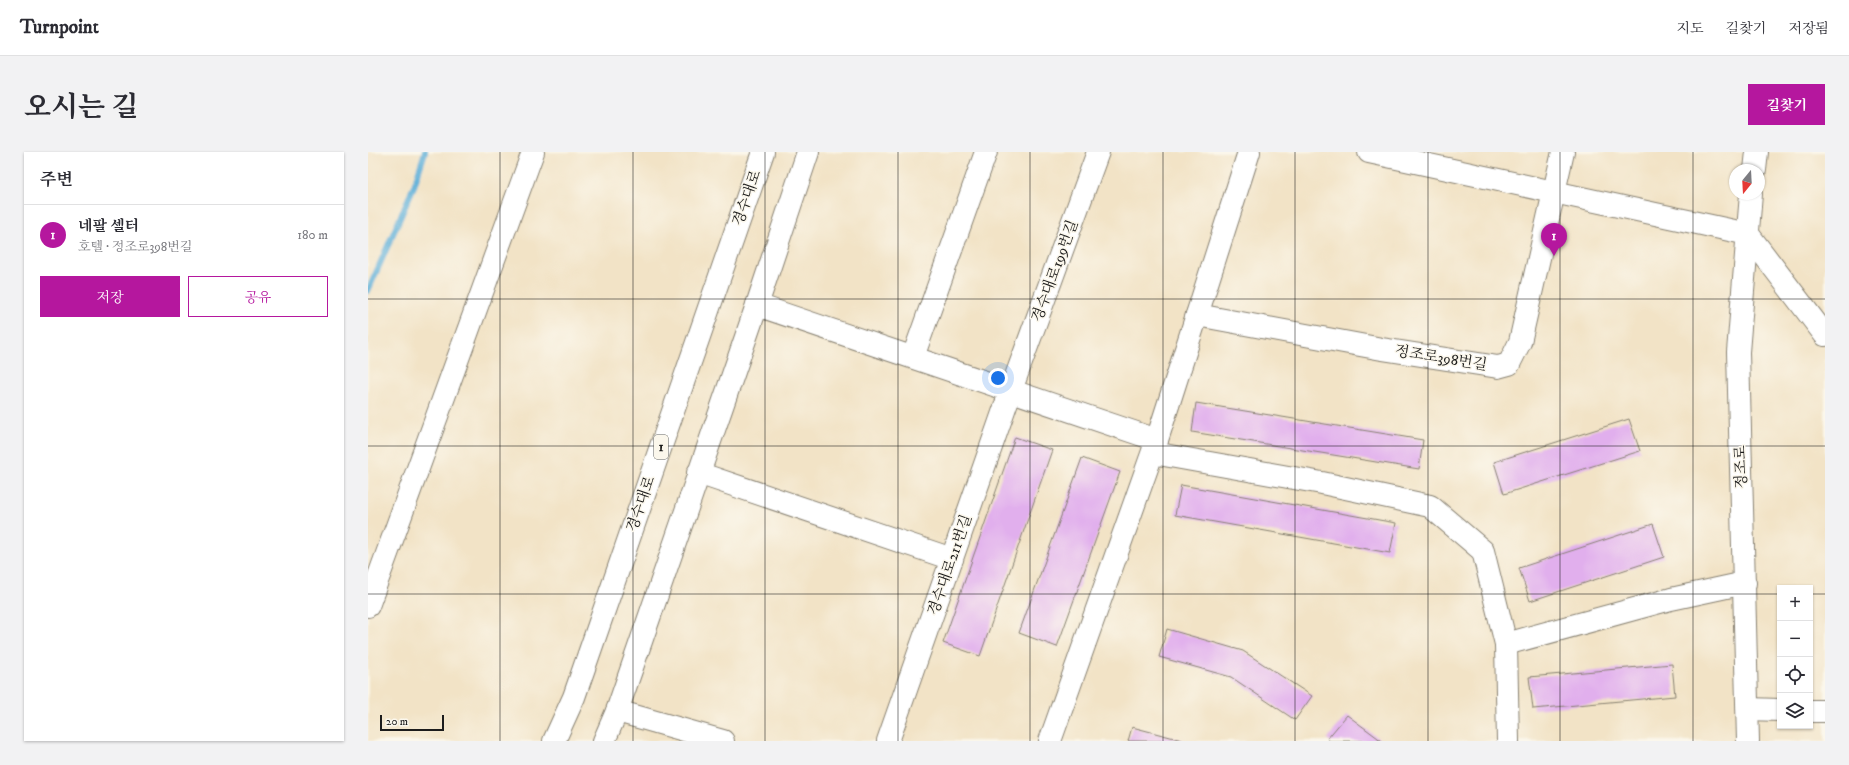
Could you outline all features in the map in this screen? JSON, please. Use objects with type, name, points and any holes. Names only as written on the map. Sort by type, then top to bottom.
[{"type":"street","points":[[368,606],[533,152]]},
{"type":"street","name":"경수대로","points":[[554,741],[574,697],[762,152]]},
{"type":"street","points":[[604,741],[617,711],[757,305],[808,152]]},
{"type":"street","points":[[913,356],[986,152]]},
{"type":"street","name":"경수대로199번길","points":[[1011,390],[1098,152]]},
{"type":"street","points":[[1050,741],[1155,446],[1249,152]]},
{"type":"street","points":[[1369,152],[1424,158],[1555,192],[1748,234],[1825,336]]},
{"type":"street","points":[[1555,192],[1563,152]]},
{"type":"street","points":[[1755,164],[1757,152]]},
{"type":"street","name":"정조로398번길","points":[[1197,315],[1490,366],[1498,367],[1509,364],[1520,342],[1555,192]]},
{"type":"street","name":"정조로","points":[[1748,741],[1738,352],[1751,200]]},
{"type":"street","points":[[757,305],[1011,390],[1155,446],[1430,506],[1483,552],[1506,644],[1508,741]]},
{"type":"street","name":"경수대로211번길","points":[[888,741],[1011,390]]},
{"type":"street","points":[[698,473],[952,559]]},
{"type":"street","points":[[1506,644],[1670,599],[1745,583]]},
{"type":"street","points":[[1748,709],[1777,710]]},
{"type":"street","points":[[617,711],[723,741]]},
{"type":"street","points":[[1813,711],[1825,711]]},
{"type":"building","points":[[1196,403],[1423,440],[1419,469],[1192,432]]},
{"type":"building","points":[[1629,419],[1640,451],[1504,494],[1494,462]]},
{"type":"building","points":[[1015,437],[1052,450],[980,656],[943,643]]},
{"type":"building","points":[[1082,458],[1120,472],[1057,647],[1019,633]]},
{"type":"building","points":[[1181,485],[1396,523],[1390,553],[1175,515]]},
{"type":"building","points":[[1653,524],[1664,557],[1530,601],[1519,568]]},
{"type":"building","points":[[1167,629],[1243,651],[1312,696],[1295,720],[1231,677],[1159,657]]},
{"type":"building","points":[[1672,664],[1675,696],[1533,709],[1529,677]]},
{"type":"building","points":[[1347,715],[1382,741],[1330,741],[1327,739]]},
{"type":"building","points":[[1132,727],[1182,740],[1182,741],[1128,741]]},
{"type":"waterway","points":[[368,291],[414,186],[425,152]]},
{"type":"place","name":"네팔 셀터","points":[[1554,256]]}]
